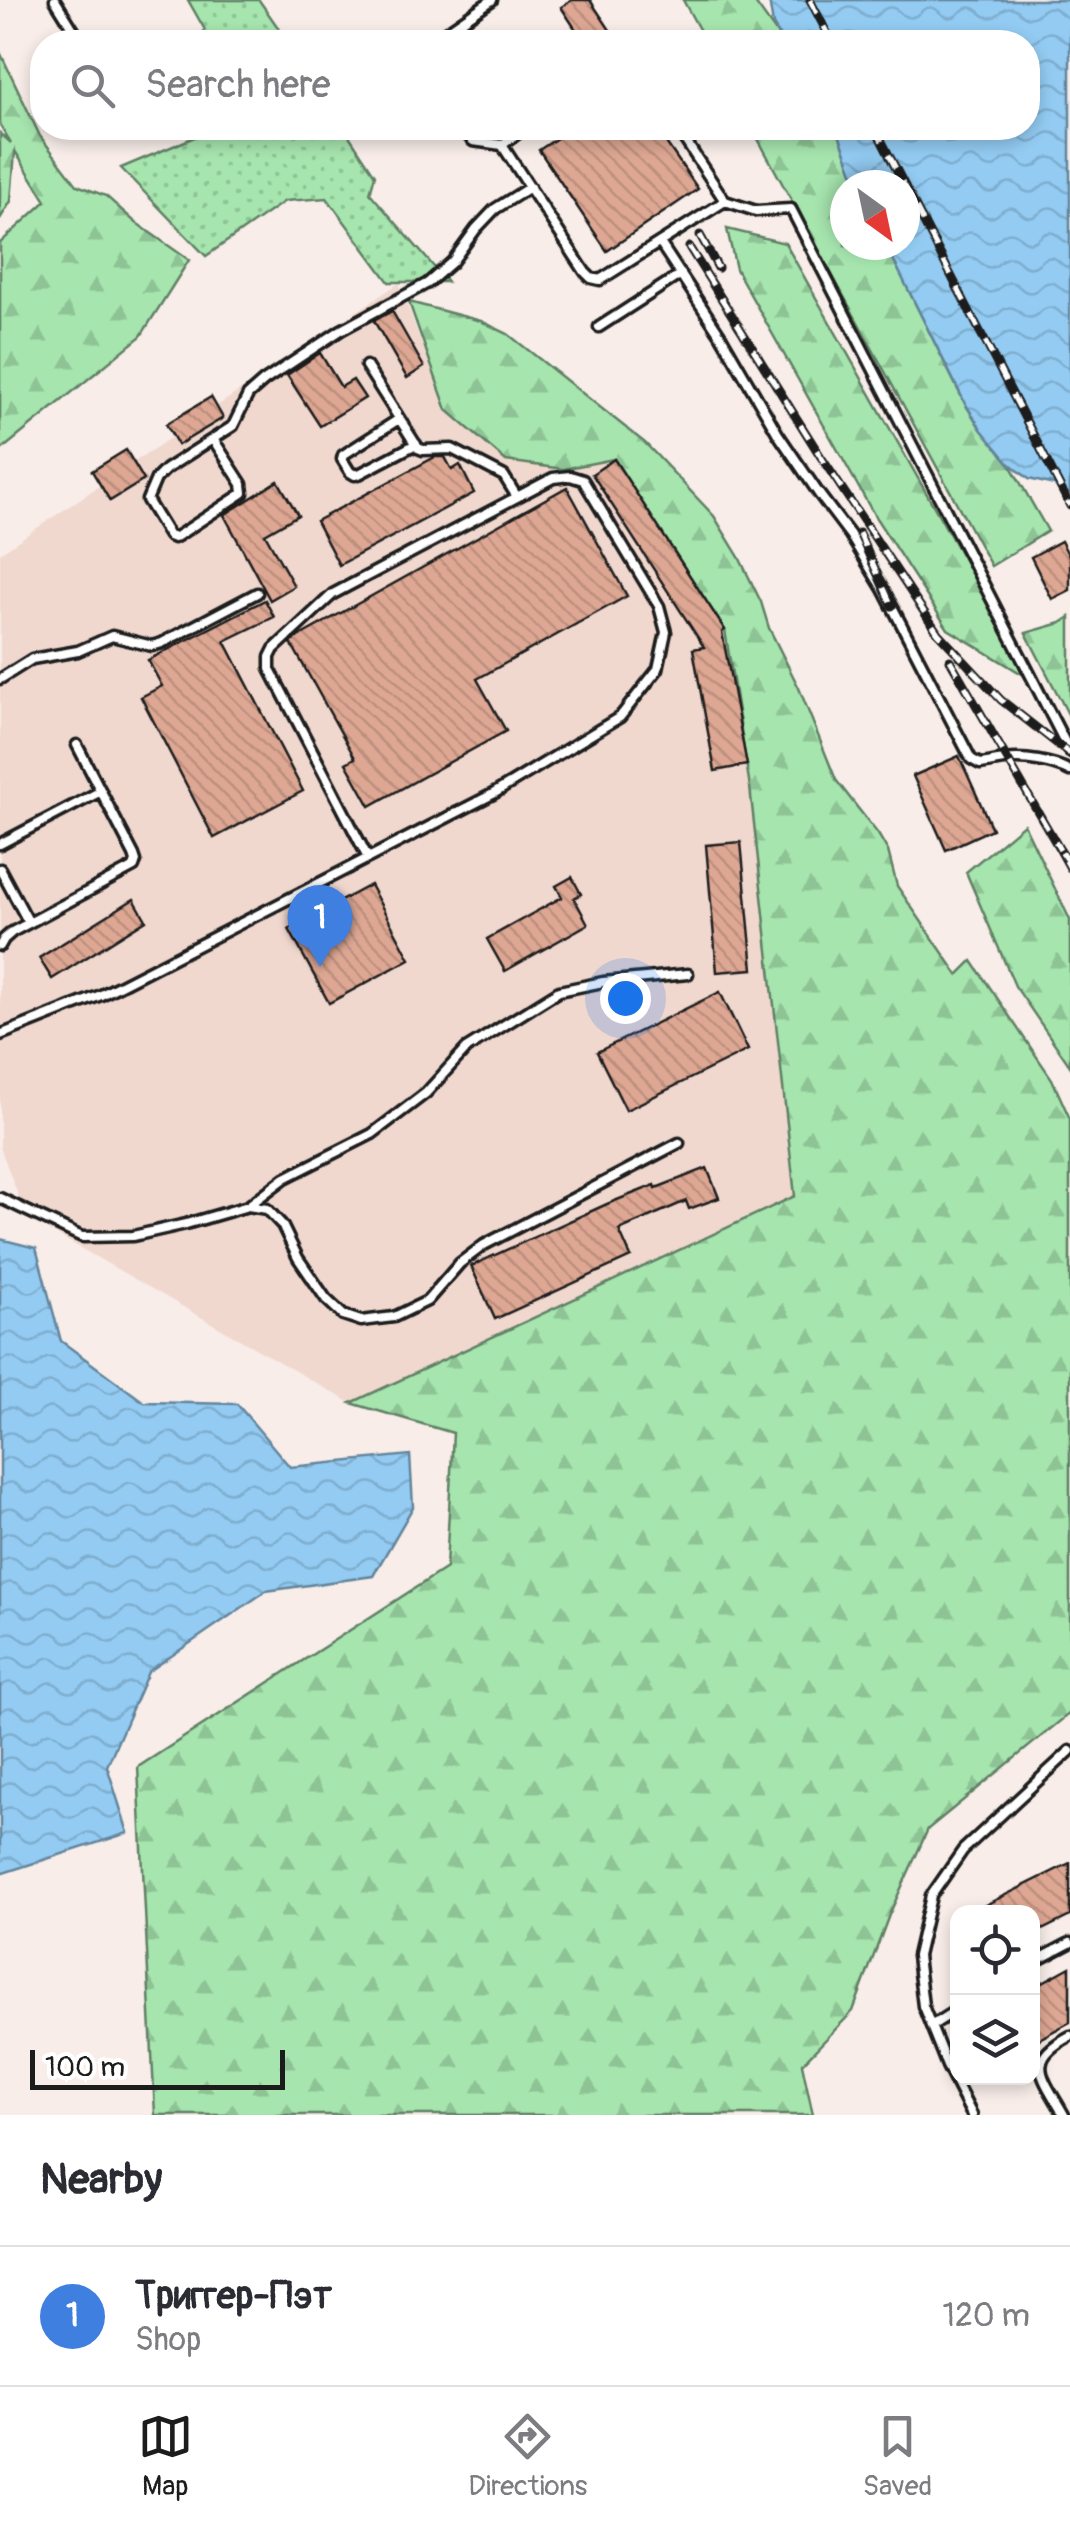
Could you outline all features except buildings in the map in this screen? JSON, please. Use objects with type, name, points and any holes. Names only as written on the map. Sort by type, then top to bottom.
[{"type":"lane","points":[[55,0],[74,30]]},
{"type":"lane","points":[[449,30],[492,0]]},
{"type":"lane","points":[[472,140],[502,145],[509,140]]},
{"type":"lane","points":[[685,140],[725,201],[756,211],[791,208],[1070,752]]},
{"type":"lane","points":[[502,145],[590,278],[608,277],[725,201]]},
{"type":"lane","points":[[213,439],[242,484],[243,493],[174,538],[169,536],[147,500],[160,473],[213,439],[234,426],[248,395],[264,381],[341,330],[428,283],[452,262],[496,210],[530,187]]},
{"type":"lane","points":[[660,243],[721,336],[778,434],[850,534],[883,589],[971,759],[980,764],[1009,759],[1037,762],[1070,771]]},
{"type":"lane","points":[[600,327],[680,274]]},
{"type":"lane","points":[[366,366],[422,450],[452,449],[504,476],[517,496]]},
{"type":"lane","points":[[400,418],[342,455],[342,459],[352,474],[359,474],[416,444]]},
{"type":"lane","points":[[0,1035],[101,995],[493,794],[620,717],[658,669],[666,632],[659,606],[583,480],[570,476],[553,478],[333,594],[274,649],[270,669],[368,858]]},
{"type":"lane","points":[[0,680],[32,659],[78,651],[112,636],[152,646],[162,643],[257,593]]},
{"type":"lane","points":[[0,946],[4,939],[29,924],[134,867],[134,854],[76,744]]},
{"type":"lane","points":[[0,844],[101,791]]},
{"type":"lane","points":[[0,868],[29,924]]},
{"type":"lane","points":[[0,1198],[82,1237],[133,1236],[248,1206],[284,1178],[372,1134],[426,1093],[466,1049],[559,991],[603,982],[688,974]]},
{"type":"lane","points":[[248,1206],[267,1209],[282,1225],[298,1258],[342,1315],[361,1321],[394,1317],[427,1300],[460,1263],[484,1245],[680,1143]]},
{"type":"lane","points":[[972,2115],[923,2006],[917,1956],[932,1896],[963,1850],[1070,1750]]},
{"type":"lane","points":[[1040,1959],[1070,1943]]},
{"type":"lane","points":[[931,2026],[950,2014]]},
{"type":"lane","points":[[1064,2115],[1040,2065],[1044,2053],[1070,2036]]},
{"type":"shaded area","points":[[399,283],[447,410],[615,456],[722,621],[750,787],[795,1196],[351,1403],[26,1217],[0,1147],[0,553]]},
{"type":"green space","points":[[188,0],[259,0],[280,30],[205,30]]},
{"type":"green space","points":[[683,0],[753,0],[774,30],[699,30]]},
{"type":"green space","points":[[0,52],[30,115],[30,140],[43,140],[77,185],[106,196],[189,260],[141,336],[0,451],[0,243],[46,201],[15,151],[11,201],[0,219],[0,133],[11,143],[0,125]]},
{"type":"green space","points":[[187,140],[352,140],[375,175],[370,193],[447,282],[389,282],[327,198],[285,201],[206,256],[121,168]]},
{"type":"green space","points":[[759,140],[842,140],[853,170],[830,170],[830,260],[893,260],[965,404],[1009,463],[1048,531],[991,566]]},
{"type":"green space","points":[[727,229],[785,243],[1032,680],[948,629],[876,518],[736,269]]},
{"type":"green space","points":[[409,302],[481,321],[508,334],[645,443],[714,516],[761,602],[836,780],[888,851],[897,886],[958,975],[972,961],[1052,1079],[1070,1119],[1070,1713],[928,1829],[889,1915],[853,2011],[802,2064],[813,2115],[155,2115],[138,1767],[446,1568],[453,1433],[351,1403],[795,1196],[750,787],[725,630],[614,459],[563,469],[506,461],[447,410]]},
{"type":"green space","points":[[1070,617],[1070,718],[1026,633]]},
{"type":"green space","points":[[1024,824],[1070,920],[1070,1066],[1015,986],[966,872]]},
{"type":"water","points":[[769,0],[1070,0],[1070,494],[1029,479],[1009,463],[981,429],[894,260],[920,260],[920,170],[852,170],[841,140],[1040,140],[1040,30],[776,30]]},
{"type":"water","points":[[0,1239],[36,1248],[61,1341],[144,1402],[237,1404],[290,1467],[410,1455],[413,1507],[373,1576],[266,1591],[148,1672],[107,1766],[128,1833],[0,1874]]},
{"type":"railway","points":[[810,0],[826,30]]},
{"type":"railway","points":[[881,140],[1070,506]]},
{"type":"railway","points":[[700,235],[718,268]]},
{"type":"railway","points":[[689,247],[938,633],[1001,700],[1070,754]]},
{"type":"railway","points":[[859,533],[892,606]]},
{"type":"railway","points":[[950,660],[1060,850]]},
{"type":"railway","points":[[1070,865],[1060,850],[1070,868]]},
{"type":"place","name":"Триггер-Пэт","points":[[320,967]]}]
